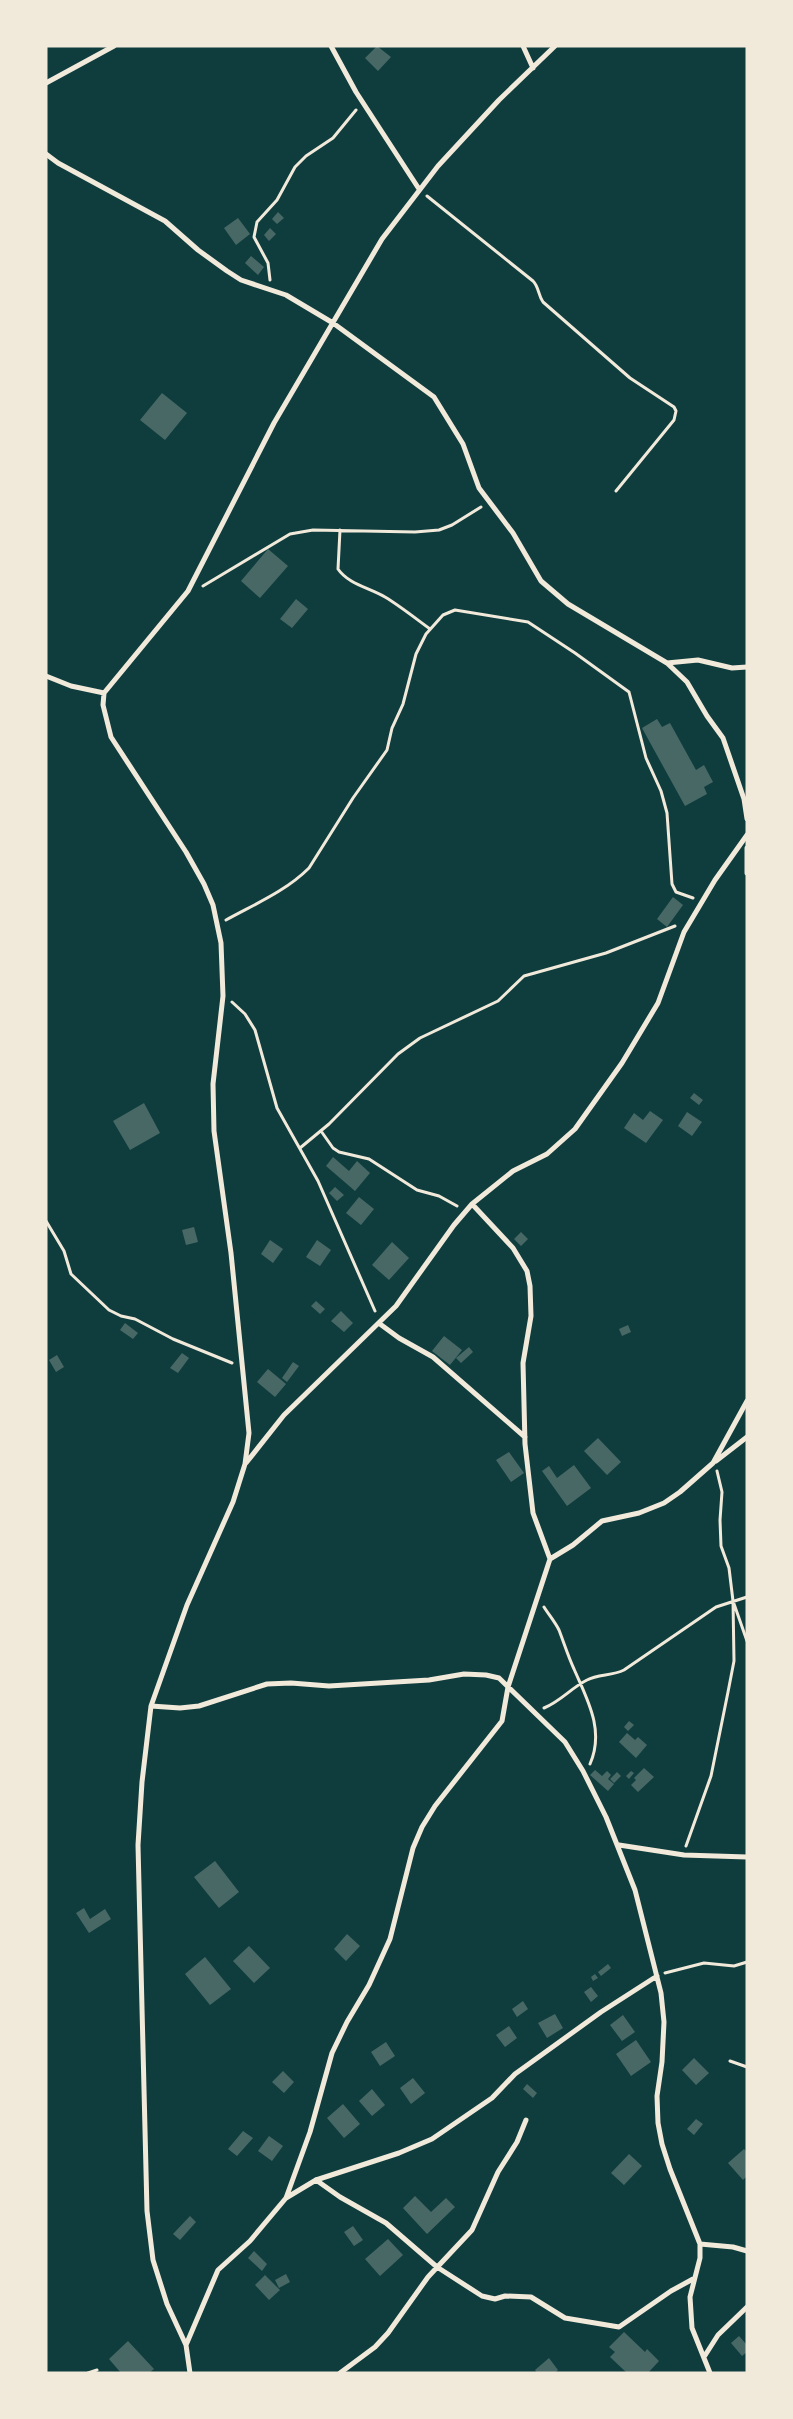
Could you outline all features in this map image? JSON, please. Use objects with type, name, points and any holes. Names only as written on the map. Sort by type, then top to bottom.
[{"type":"street","points":[[46,83],[114,46]]},
{"type":"street","points":[[331,46],[362,102],[419,189]]},
{"type":"street","points":[[524,46],[533,68]]},
{"type":"street","points":[[190,2373],[186,2345],[167,2304],[153,2260],[147,2211],[138,1845],[142,1782],[151,1706],[186,1605],[233,1502],[245,1464],[249,1433],[231,1253],[214,1131],[213,1084],[223,996],[221,943],[210,898],[186,852],[111,737],[103,705],[104,694],[188,591],[274,423],[382,239],[419,189],[499,100],[555,46]]},
{"type":"street","points":[[46,154],[58,163],[165,221],[198,250],[241,280],[271,288],[333,322],[434,396],[460,438],[479,488],[513,533],[536,575],[545,586],[583,614],[667,663],[688,682],[707,716],[721,733],[744,799],[747,819]]},
{"type":"street","points":[[667,663],[698,660],[732,668],[747,668]]},
{"type":"street","points":[[46,676],[71,686],[104,694]]},
{"type":"street","points":[[245,1464],[284,1415],[380,1324],[415,1282],[454,1225],[472,1204],[513,1170],[547,1154],[575,1129],[596,1102],[658,1003],[684,932],[747,835]]},
{"type":"street","points":[[747,848],[747,872]]},
{"type":"street","points":[[286,2198],[310,2132],[332,2052],[369,1985],[390,1939],[413,1848],[435,1806],[499,1726],[508,1687],[550,1559],[534,1513],[525,1437],[523,1363],[531,1316],[530,1286],[527,1271],[513,1248],[472,1204]]},
{"type":"street","points":[[380,1324],[399,1338],[433,1357],[525,1437]]},
{"type":"street","points":[[713,1463],[747,1400]]},
{"type":"street","points":[[550,1559],[573,1546],[602,1521],[639,1513],[664,1503],[747,1437]]},
{"type":"street","points":[[151,1706],[180,1708],[199,1706],[267,1684],[290,1683],[329,1686],[429,1680],[471,1674],[499,1678],[565,1742],[583,1771],[619,1845],[635,1890],[661,1993],[664,2022],[662,2062],[657,2096],[658,2124],[668,2160],[700,2244],[700,2258],[693,2279],[690,2297],[692,2328],[710,2373]]},
{"type":"street","points":[[619,1845],[684,1855],[747,1857]]},
{"type":"street","points":[[186,2345],[218,2270],[250,2240],[286,2198],[316,2180],[399,2153],[432,2140],[492,2098],[515,2074],[601,2012],[657,1976]]},
{"type":"street","points":[[340,2373],[345,2367],[368,2353],[388,2333],[437,2267],[472,2230],[498,2172],[517,2142],[526,2120]]},
{"type":"street","points":[[316,2180],[340,2197],[386,2224],[437,2267],[468,2288],[489,2298],[506,2296],[531,2297],[565,2318],[619,2327],[671,2291],[693,2279]]},
{"type":"street","points":[[700,2244],[733,2247],[747,2251]]},
{"type":"street","points":[[704,2356],[718,2335],[747,2307]]},
{"type":"path","points":[[271,288],[268,263],[254,238],[257,222],[276,200],[295,167],[306,156],[334,138],[362,102]]},
{"type":"path","points":[[419,189],[534,281],[538,286],[543,302],[624,372],[674,407],[676,411],[674,420],[616,491]]},
{"type":"path","points":[[188,591],[208,584],[269,545],[290,534],[313,530],[415,532],[440,530],[452,525],[489,502]]},
{"type":"path","points":[[340,530],[338,569],[341,574],[349,580],[384,597],[430,629]]},
{"type":"path","points":[[217,925],[277,892],[300,877],[309,868],[353,798],[387,750],[392,728],[403,704],[416,654],[430,629],[443,615],[455,610],[528,622],[629,692],[646,758],[661,791],[668,813],[672,884],[676,892],[687,897],[704,899]]},
{"type":"path","points":[[300,1148],[321,1131],[408,1045],[453,1020],[498,1000],[524,976],[606,954],[691,919]]},
{"type":"path","points":[[223,996],[245,1014],[255,1030],[277,1108],[318,1181],[380,1324]]},
{"type":"path","points":[[321,1131],[327,1141],[339,1152],[369,1159],[417,1190],[444,1198],[466,1211]]},
{"type":"path","points":[[46,1221],[64,1251],[71,1274],[109,1310],[121,1316],[135,1319],[173,1339],[242,1368]]},
{"type":"path","points":[[684,1855],[688,1834],[711,1776],[734,1661],[733,1601],[728,1568],[721,1546],[722,1485],[713,1463]]},
{"type":"path","points":[[538,1596],[558,1628],[596,1722],[592,1758],[583,1771]]},
{"type":"path","points":[[532,1712],[557,1702],[589,1678],[610,1676],[624,1670],[716,1607],[747,1597]]},
{"type":"path","points":[[733,1601],[747,1641]]},
{"type":"path","points":[[657,1976],[704,1963],[734,1966],[747,1962]]},
{"type":"path","points":[[730,2061],[747,2067]]},
{"type":"path","points":[[88,2373],[98,2370]]},
{"type":"building","points":[[377,46],[391,57],[378,71],[365,58]]},
{"type":"building","points":[[278,212],[284,218],[277,224],[272,219]]},
{"type":"building","points":[[238,218],[250,234],[236,245],[224,228]]},
{"type":"building","points":[[270,228],[276,234],[269,241],[264,235]]},
{"type":"building","points":[[251,256],[264,267],[258,275],[245,263]]},
{"type":"building","points":[[162,393],[187,413],[165,440],[140,420]]},
{"type":"building","points":[[268,549],[288,566],[260,598],[241,581]]},
{"type":"building","points":[[296,599],[308,609],[292,628],[280,619]]},
{"type":"building","points":[[657,719],[662,727],[670,723],[696,770],[704,765],[713,782],[704,787],[707,794],[685,806],[642,728]]},
{"type":"building","points":[[673,897],[683,905],[667,927],[657,919]]},
{"type":"building","points":[[694,1093],[703,1100],[699,1105],[690,1098]]},
{"type":"building","points":[[144,1103],[160,1133],[130,1150],[113,1121]]},
{"type":"building","points":[[650,1111],[663,1120],[646,1143],[624,1128],[634,1113],[643,1120]]},
{"type":"building","points":[[687,1112],[702,1122],[692,1136],[678,1126]]},
{"type":"building","points":[[333,1157],[349,1171],[357,1161],[370,1173],[355,1191],[326,1166]]},
{"type":"building","points":[[335,1187],[344,1195],[337,1201],[329,1193]]},
{"type":"building","points":[[359,1197],[374,1209],[361,1225],[346,1213]]},
{"type":"building","points":[[194,1227],[198,1242],[186,1245],[182,1230]]},
{"type":"building","points":[[521,1232],[528,1239],[521,1246],[514,1239]]},
{"type":"building","points":[[270,1240],[283,1249],[273,1263],[261,1254]]},
{"type":"building","points":[[317,1240],[331,1250],[320,1266],[306,1257]]},
{"type":"building","points":[[392,1242],[409,1258],[389,1280],[372,1265]]},
{"type":"building","points":[[316,1301],[325,1309],[320,1314],[311,1306]]},
{"type":"building","points":[[341,1311],[353,1323],[344,1332],[331,1321]]},
{"type":"building","points":[[125,1323],[138,1333],[133,1339],[120,1330]]},
{"type":"building","points":[[628,1325],[631,1332],[622,1336],[619,1329]]},
{"type":"building","points":[[444,1336],[462,1350],[450,1365],[432,1351]]},
{"type":"building","points":[[469,1347],[473,1352],[461,1363],[456,1358]]},
{"type":"building","points":[[182,1353],[189,1358],[178,1373],[170,1368]]},
{"type":"building","points":[[57,1355],[64,1367],[56,1372],[49,1360]]},
{"type":"building","points":[[293,1362],[299,1366],[287,1382],[282,1378]]},
{"type":"building","points":[[268,1369],[286,1384],[275,1397],[257,1382]]},
{"type":"building","points":[[598,1438],[621,1462],[607,1475],[584,1451]]},
{"type":"building","points":[[509,1452],[524,1473],[511,1482],[496,1460]]},
{"type":"building","points":[[574,1465],[591,1488],[567,1506],[542,1471],[549,1466],[557,1478]]},
{"type":"building","points":[[629,1721],[634,1725],[628,1731],[624,1727]]},
{"type":"building","points":[[627,1733],[635,1740],[638,1737],[647,1745],[636,1758],[619,1742]]},
{"type":"building","points":[[644,1768],[654,1777],[638,1792],[631,1785],[636,1780],[634,1778]]},
{"type":"building","points":[[595,1770],[602,1776],[607,1771],[611,1775],[608,1779],[614,1784],[608,1791],[590,1775]]},
{"type":"building","points":[[631,1771],[634,1773],[629,1779],[626,1776]]},
{"type":"building","points":[[617,1772],[621,1776],[614,1783],[610,1779]]},
{"type":"building","points":[[215,1861],[239,1892],[219,1908],[194,1877]]},
{"type":"building","points":[[84,1908],[90,1919],[105,1909],[111,1919],[89,1933],[76,1913]]},
{"type":"building","points":[[347,1934],[360,1946],[346,1961],[334,1949]]},
{"type":"building","points":[[249,1946],[270,1968],[254,1983],[233,1961]]},
{"type":"building","points":[[205,1957],[231,1989],[210,2005],[185,1974]]},
{"type":"building","points":[[608,1964],[611,1968],[601,1976],[598,1972]]},
{"type":"building","points":[[595,1974],[598,1978],[593,1981],[591,1977]]},
{"type":"building","points":[[591,1987],[598,1996],[591,2002],[584,1992]]},
{"type":"building","points":[[523,2001],[528,2009],[517,2017],[512,2009]]},
{"type":"building","points":[[555,2014],[563,2028],[547,2038],[538,2023]]},
{"type":"building","points":[[623,2015],[635,2032],[622,2041],[610,2025]]},
{"type":"building","points":[[509,2026],[517,2038],[505,2047],[496,2035]]},
{"type":"building","points":[[636,2040],[651,2062],[631,2076],[616,2054]]},
{"type":"building","points":[[386,2042],[395,2056],[380,2066],[371,2052]]},
{"type":"building","points":[[694,2058],[709,2073],[696,2085],[682,2070]]},
{"type":"building","points":[[283,2071],[294,2082],[284,2093],[272,2082]]},
{"type":"building","points":[[413,2078],[425,2093],[411,2104],[400,2088]]},
{"type":"building","points":[[527,2084],[537,2093],[533,2098],[523,2089]]},
{"type":"building","points":[[372,2089],[385,2105],[372,2116],[359,2101]]},
{"type":"building","points":[[343,2104],[360,2124],[344,2138],[327,2118]]},
{"type":"building","points":[[696,2119],[703,2124],[694,2135],[687,2129]]},
{"type":"building","points":[[243,2131],[253,2138],[237,2156],[228,2149]]},
{"type":"building","points":[[269,2136],[283,2146],[272,2161],[258,2151]]},
{"type":"building","points":[[744,2149],[747,2152],[747,2176],[743,2180],[728,2163]]},
{"type":"building","points":[[629,2154],[642,2166],[624,2185],[611,2173]]},
{"type":"building","points":[[415,2196],[431,2212],[446,2198],[455,2207],[427,2234],[403,2208]]},
{"type":"building","points":[[190,2216],[196,2222],[180,2240],[173,2234]]},
{"type":"building","points":[[353,2226],[363,2240],[354,2246],[344,2232]]},
{"type":"building","points":[[388,2239],[403,2255],[380,2276],[365,2259]]},
{"type":"building","points":[[254,2251],[267,2264],[262,2271],[248,2258]]},
{"type":"building","points":[[286,2274],[290,2282],[279,2288],[275,2280]]},
{"type":"building","points":[[265,2275],[280,2290],[269,2300],[255,2285]]},
{"type":"building","points":[[624,2332],[645,2352],[647,2349],[659,2361],[648,2373],[627,2373],[610,2357],[615,2352],[609,2347]]},
{"type":"building","points":[[739,2336],[747,2345],[747,2352],[742,2356],[731,2343]]},
{"type":"building","points":[[128,2341],[154,2369],[149,2373],[121,2373],[109,2359]]},
{"type":"building","points":[[549,2358],[558,2370],[555,2373],[537,2373],[535,2370]]}]
